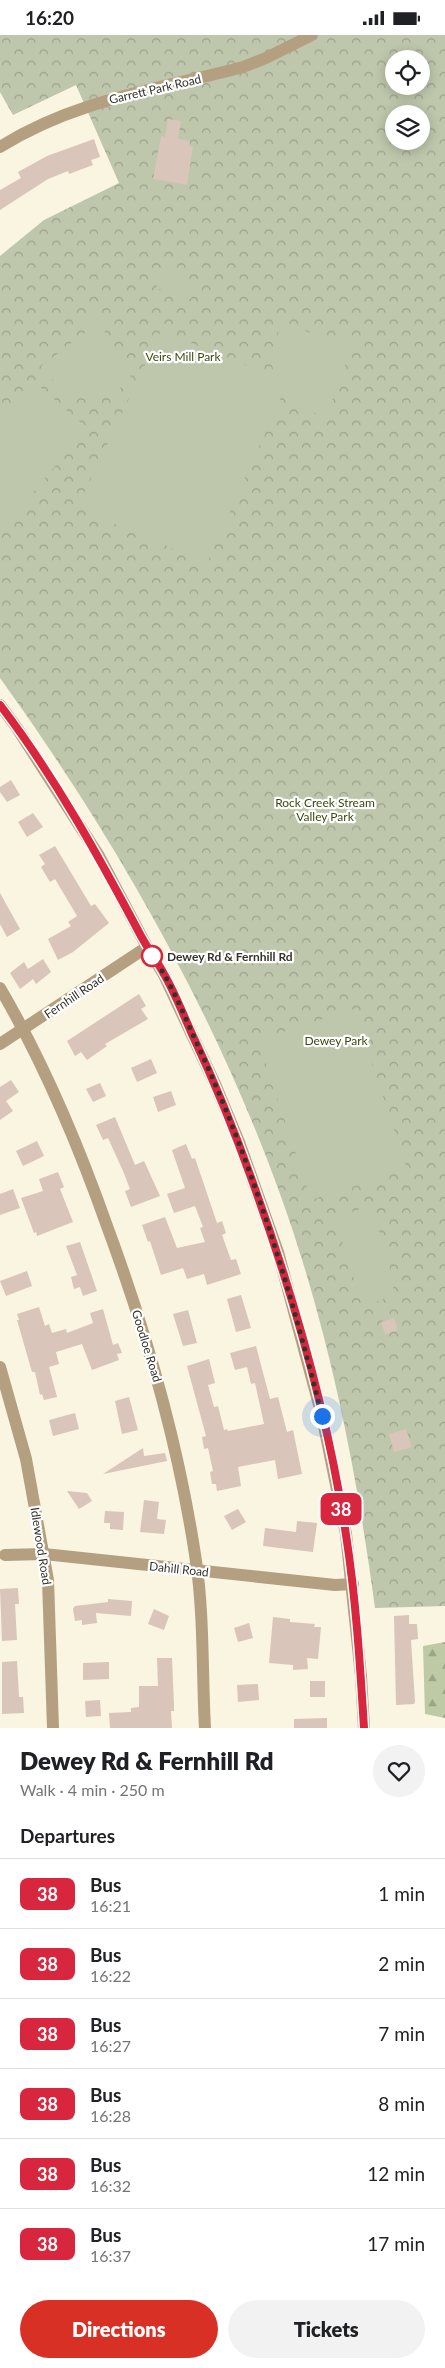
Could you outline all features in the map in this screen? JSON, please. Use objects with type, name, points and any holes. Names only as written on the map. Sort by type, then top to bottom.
[{"type":"street","name":"Garrett Park Road","points":[[0,147],[52,119],[87,105],[243,67],[266,58],[312,35]]},
{"type":"street","points":[[0,705],[17,727],[99,856],[164,975],[215,1084],[278,1252],[322,1416],[346,1535],[352,1583],[364,1728]]},
{"type":"street","name":"Fernhill Road","points":[[0,1044],[147,947]]},
{"type":"street","name":"Goodloe Road","points":[[0,988],[24,1029],[83,1159],[129,1288],[175,1447],[197,1571],[205,1728]]},
{"type":"street","name":"Idlewood Road","points":[[0,1367],[26,1459],[48,1579],[53,1728]]},
{"type":"street","name":"Dahill Road","points":[[5,1555],[44,1554],[335,1585],[352,1583]]},
{"type":"green space","points":[[0,35],[445,35],[445,1606],[375,1608],[359,1502],[326,1345],[296,1242],[253,1123],[192,990],[121,861],[42,738],[0,678],[0,256],[44,220],[119,183],[76,85],[13,115],[0,92]]},
{"type":"green space","points":[[163,270],[196,281],[191,299],[156,288]]},
{"type":"green space","points":[[93,316],[100,317],[107,326],[103,336],[131,377],[114,395],[92,401],[65,394],[41,366],[85,333],[86,320]]},
{"type":"green space","name":"Veirs Mill Park","points":[[281,322],[338,343],[344,338],[356,340],[357,351],[348,358],[326,417],[291,404],[283,393],[207,563],[77,508],[161,331],[275,377],[271,361]]},
{"type":"green space","points":[[32,380],[87,428],[6,525],[0,520],[0,417]]},
{"type":"green space","name":"Dewey Park","points":[[354,1009],[407,1169],[311,1200],[258,1040]]},
{"type":"green space","points":[[360,1209],[371,1212],[375,1217],[394,1283],[393,1288],[386,1297],[375,1302],[364,1301],[360,1298],[336,1222],[343,1215]]},
{"type":"green space","points":[[445,1642],[445,1718],[425,1714],[423,1646]]},
{"type":"building","points":[[168,119],[181,121],[178,139],[190,141],[189,146],[193,147],[187,185],[153,179],[161,136],[165,137]]},
{"type":"building","points":[[94,139],[100,157],[91,160],[93,165],[69,174],[68,171],[48,179],[0,210],[0,190],[21,178],[18,172],[47,156]]},
{"type":"building","points":[[11,780],[20,795],[7,802],[0,792],[0,787]]},
{"type":"building","points":[[33,813],[43,827],[27,837],[18,822]]},
{"type":"building","points":[[55,846],[91,906],[95,904],[109,923],[73,952],[58,960],[48,939],[71,926],[68,922],[77,916],[55,879],[50,882],[41,867],[45,864],[39,855]]},
{"type":"building","points":[[0,893],[20,929],[7,937],[0,924]]},
{"type":"building","points":[[43,959],[51,972],[36,984],[33,979],[20,989],[10,973],[24,962],[28,969]]},
{"type":"building","points":[[139,994],[146,1006],[141,1009],[148,1019],[105,1044],[107,1046],[87,1060],[81,1052],[75,1056],[67,1041]]},
{"type":"building","points":[[151,1059],[157,1073],[137,1082],[131,1068]]},
{"type":"building","points":[[11,1080],[19,1092],[6,1101],[13,1111],[0,1120],[0,1087]]},
{"type":"building","points":[[100,1083],[106,1096],[93,1102],[86,1089]]},
{"type":"building","points":[[171,1091],[176,1105],[158,1112],[153,1097]]},
{"type":"building","points":[[115,1117],[135,1165],[144,1161],[160,1196],[131,1207],[125,1191],[130,1189],[123,1171],[108,1138],[103,1140],[96,1125]]},
{"type":"building","points":[[37,1141],[44,1156],[23,1166],[16,1151]]},
{"type":"building","points":[[186,1144],[192,1159],[195,1158],[217,1223],[222,1221],[226,1233],[222,1235],[231,1260],[236,1259],[241,1274],[207,1285],[204,1274],[187,1279],[183,1268],[161,1275],[150,1241],[148,1242],[142,1225],[165,1217],[177,1248],[205,1242],[200,1228],[203,1227],[195,1206],[174,1213],[167,1194],[185,1188],[172,1150]]},
{"type":"building","points":[[58,1172],[64,1187],[60,1189],[73,1222],[37,1236],[36,1232],[34,1233],[21,1198],[43,1191],[39,1179]]},
{"type":"building","points":[[13,1189],[20,1208],[0,1215],[0,1194]]},
{"type":"building","points":[[80,1242],[97,1291],[83,1296],[80,1287],[74,1289],[71,1277],[77,1275],[66,1246]]},
{"type":"building","points":[[27,1271],[32,1286],[6,1296],[0,1281]]},
{"type":"building","points":[[241,1295],[251,1328],[236,1332],[227,1299]]},
{"type":"building","points":[[39,1307],[45,1326],[49,1324],[52,1333],[66,1329],[67,1333],[93,1323],[90,1313],[103,1309],[113,1345],[118,1343],[122,1353],[117,1354],[119,1360],[92,1370],[82,1344],[56,1352],[59,1364],[49,1367],[57,1397],[44,1400],[42,1394],[40,1395],[35,1372],[32,1372],[17,1320],[19,1320],[17,1314]]},
{"type":"building","points":[[188,1310],[197,1343],[183,1346],[173,1314]]},
{"type":"building","points":[[394,1318],[398,1330],[385,1334],[381,1322]]},
{"type":"building","points":[[256,1346],[270,1399],[278,1397],[287,1432],[293,1430],[302,1474],[278,1479],[275,1460],[238,1467],[241,1486],[217,1491],[216,1484],[212,1484],[210,1472],[213,1471],[208,1448],[204,1449],[202,1437],[206,1436],[187,1366],[209,1359],[215,1383],[208,1385],[214,1407],[218,1406],[224,1430],[227,1429],[228,1431],[264,1424],[255,1383],[251,1384],[247,1367],[235,1370],[230,1353]]},
{"type":"building","points":[[129,1397],[138,1430],[122,1434],[115,1401]]},
{"type":"building","points":[[75,1413],[79,1429],[53,1436],[49,1420]]},
{"type":"building","points":[[406,1429],[412,1447],[394,1452],[389,1434]]},
{"type":"building","points":[[143,1448],[144,1456],[165,1453],[167,1461],[103,1474]]},
{"type":"building","points":[[67,1491],[87,1493],[92,1501],[79,1509]]},
{"type":"building","points":[[144,1500],[159,1502],[157,1519],[166,1520],[164,1534],[140,1532]]},
{"type":"building","points":[[238,1509],[246,1522],[232,1530],[224,1516]]},
{"type":"building","points":[[105,1511],[124,1512],[123,1530],[110,1529],[110,1523],[104,1523]]},
{"type":"building","points":[[297,1521],[317,1523],[313,1552],[263,1546],[265,1528],[296,1532]]},
{"type":"building","points":[[18,1588],[19,1604],[15,1604],[17,1640],[2,1641],[0,1589]]},
{"type":"building","points":[[108,1599],[132,1601],[131,1616],[96,1613],[97,1623],[82,1625],[82,1620],[75,1621],[73,1609],[75,1606],[108,1602]]},
{"type":"building","points":[[154,1609],[169,1616],[164,1630],[148,1624]]},
{"type":"building","points":[[409,1615],[409,1624],[417,1624],[418,1639],[411,1640],[415,1702],[414,1704],[396,1705],[394,1616]]},
{"type":"building","points":[[273,1617],[290,1619],[290,1622],[315,1624],[314,1627],[321,1627],[318,1659],[307,1658],[308,1669],[293,1670],[293,1665],[269,1663]]},
{"type":"building","points":[[249,1623],[253,1638],[238,1642],[234,1628]]},
{"type":"building","points":[[157,1658],[172,1658],[174,1711],[171,1711],[172,1728],[110,1728],[109,1713],[131,1712],[131,1708],[139,1707],[139,1686],[158,1686]]},
{"type":"building","points":[[17,1661],[19,1697],[23,1697],[24,1713],[2,1714],[2,1662]]},
{"type":"building","points":[[109,1662],[109,1679],[83,1680],[83,1663]]},
{"type":"building","points":[[310,1681],[325,1681],[325,1697],[310,1697]]},
{"type":"building","points":[[258,1684],[259,1700],[238,1702],[237,1685]]},
{"type":"building","points":[[100,1700],[101,1716],[86,1717],[85,1701]]},
{"type":"building","points":[[327,1718],[327,1728],[294,1728],[294,1719]]},
{"type":"bus line","name":"38","points":[[0,705],[17,727],[99,856],[164,975],[215,1084],[239,1142],[278,1252],[322,1416],[346,1535],[361,1676],[364,1728]]},
{"type":"place","name":"Dewey Rd & Fernhill Rd","points":[[152,956]]},
{"type":"route","points":[[152,956],[164,975],[178,1004],[239,1142],[278,1252],[322,1416]]},
{"type":"park label","name":"Rock Creek Stream Valley Park","points":[[325,809]]}]
